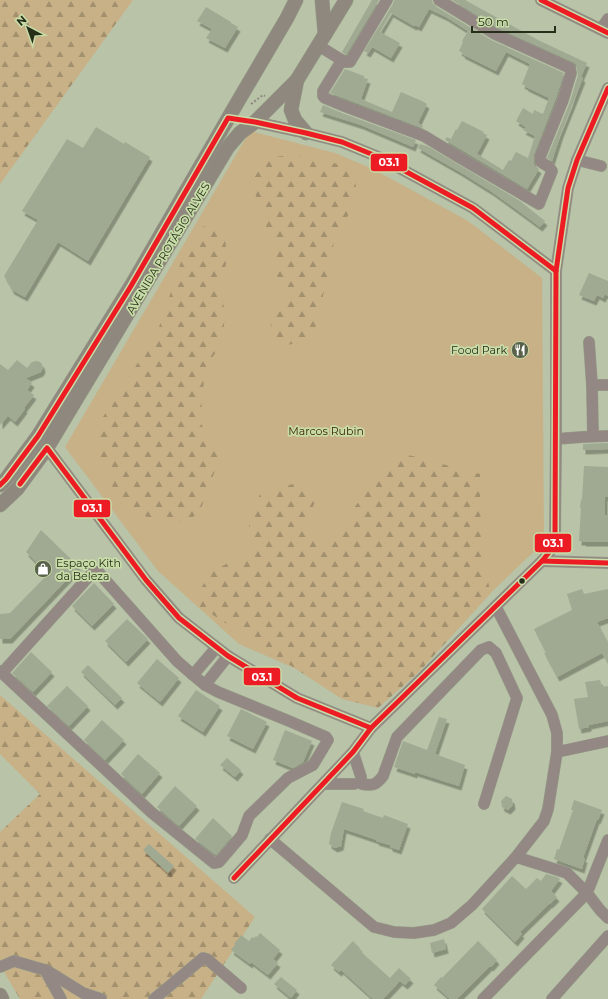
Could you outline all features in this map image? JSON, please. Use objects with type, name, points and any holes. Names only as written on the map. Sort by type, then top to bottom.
[{"type":"main road","name":"AVENIDA PROTÁSIO ALVES","points":[[0,485],[38,436],[131,286],[296,0]]},
{"type":"main road","points":[[322,0],[322,40]]},
{"type":"main road","name":"AVENIDA PROTÁSIO ALVES","points":[[0,505],[17,488],[47,448],[228,147],[240,133],[255,122],[297,80],[346,0]]},
{"type":"main road","points":[[297,80],[291,110],[295,120],[306,133]]},
{"type":"main road","points":[[228,118],[255,122]]},
{"type":"main road","points":[[0,995],[2,999]]},
{"type":"street","points":[[322,40],[342,60],[348,63],[350,62],[387,0]]},
{"type":"street","points":[[342,60],[323,91],[323,96],[325,98],[424,136],[538,204],[552,171],[541,162],[540,157],[563,100],[571,71],[568,67],[495,34],[439,0]]},
{"type":"street","points":[[541,0],[604,31],[608,19]]},
{"type":"street","points":[[234,878],[353,752],[371,728],[496,607],[551,550],[555,536],[556,271],[568,188],[577,160],[608,88]]},
{"type":"street","points":[[255,122],[342,142],[381,158],[473,208],[556,271]]},
{"type":"street","points":[[577,160],[606,167]]},
{"type":"street","points":[[589,342],[592,385],[592,436]]},
{"type":"street","points":[[592,385],[608,384]]},
{"type":"street","points":[[556,439],[608,436]]},
{"type":"street","points":[[47,448],[146,580],[179,618],[216,648],[297,698],[371,728]]},
{"type":"street","points":[[542,561],[608,563]]},
{"type":"street","points":[[97,572],[177,662],[205,685],[218,692],[328,738],[314,765],[288,778],[249,816],[241,837],[219,862],[214,863],[151,812],[1,672],[92,573],[97,572]]},
{"type":"street","points":[[270,839],[374,927],[394,932],[414,933],[434,930],[451,923],[472,905],[516,857],[544,821],[548,809],[557,752],[557,733],[552,715],[496,607]]},
{"type":"street","points":[[323,784],[359,782],[370,786],[378,782],[383,776],[397,738],[480,650],[489,647],[496,653],[517,698],[484,804]]},
{"type":"street","points":[[193,675],[216,648]]},
{"type":"street","points":[[205,685],[228,656]]},
{"type":"street","points":[[557,752],[608,742]]},
{"type":"street","points":[[353,752],[359,782]]},
{"type":"street","points":[[483,999],[587,893],[608,840]]},
{"type":"street","points":[[516,857],[568,873],[608,918]]},
{"type":"street","points":[[552,999],[608,936]]},
{"type":"street","points":[[154,999],[203,958],[207,959],[241,988]]},
{"type":"street","points":[[0,967],[14,961],[45,970],[83,993],[101,999]]},
{"type":"street","points":[[45,970],[61,999]]},
{"type":"green space","points":[[0,0],[133,0],[0,184]]},
{"type":"green space","name":"Marcos Rubin","points":[[250,131],[335,153],[373,169],[468,221],[542,278],[544,542],[375,703],[239,644],[158,571],[65,447]]},
{"type":"green space","points":[[291,155],[338,164],[356,179],[355,204],[335,237],[312,341],[280,346],[270,323],[285,292],[273,268],[274,244],[260,213],[252,181],[267,158]]},
{"type":"green space","points":[[204,226],[225,236],[227,260],[221,284],[225,318],[221,344],[205,369],[200,422],[220,457],[199,514],[172,526],[123,508],[100,461],[94,431],[157,333],[183,256]]},
{"type":"green space","points":[[401,453],[480,474],[481,556],[491,593],[419,672],[378,708],[342,699],[193,602],[210,573],[251,550],[249,523],[260,494],[296,483],[316,500],[303,528],[327,555],[356,505]]},
{"type":"green space","points":[[0,695],[255,917],[201,999],[20,999],[0,965],[0,832],[40,794],[0,754]]},
{"type":"building","points":[[372,0],[379,0],[346,55],[342,52]]},
{"type":"building","points":[[394,0],[432,0],[435,6],[491,40],[564,73],[534,154],[534,164],[539,169],[527,189],[445,140],[447,137],[451,139],[462,121],[487,135],[477,154],[503,170],[509,160],[511,161],[516,152],[528,158],[535,136],[523,130],[526,127],[516,121],[523,108],[533,114],[534,110],[543,114],[549,98],[522,84],[530,64],[506,52],[496,71],[462,54],[463,53],[459,51],[463,42],[462,41],[468,31],[446,17],[429,9],[419,27],[414,26],[391,13],[380,32],[400,43],[391,58],[372,47],[368,53],[364,51]]},
{"type":"building","points":[[452,0],[465,0],[538,40],[587,63],[581,77],[583,78],[561,133],[552,161],[547,158],[570,102],[578,75],[576,64],[498,28]]},
{"type":"building","points":[[206,7],[238,27],[225,48],[206,38],[212,29],[197,21]]},
{"type":"building","points":[[345,69],[368,79],[361,99],[392,112],[401,92],[427,104],[418,123],[423,126],[422,128],[330,93]]},
{"type":"building","points":[[323,105],[416,140],[413,147],[361,125],[320,112]]},
{"type":"building","points":[[96,127],[124,144],[125,142],[150,157],[88,261],[58,242],[25,297],[12,290],[4,276],[38,220],[22,211],[67,139],[83,148]]},
{"type":"building","points":[[420,144],[429,147],[520,201],[545,221],[540,227],[492,192],[418,148]]},
{"type":"building","points":[[589,273],[608,281],[608,296],[605,294],[603,298],[597,295],[594,301],[579,295]]},
{"type":"building","points":[[17,360],[27,368],[32,362],[37,361],[42,364],[43,368],[41,372],[26,378],[32,383],[27,390],[34,395],[24,408],[25,409],[15,422],[8,416],[0,425],[0,364],[8,370]]},
{"type":"building","points":[[608,443],[608,449],[583,450],[583,444]]},
{"type":"building","points":[[584,466],[608,467],[608,496],[605,497],[605,515],[608,515],[608,542],[579,541]]},
{"type":"building","points":[[41,530],[79,567],[10,639],[0,639],[0,614],[10,613],[48,574],[26,552]]},
{"type":"building","points":[[94,583],[114,604],[92,626],[72,606]]},
{"type":"building","points":[[582,589],[584,594],[608,589],[608,618],[597,622],[608,643],[608,663],[602,653],[557,677],[544,653],[546,653],[534,629],[572,610],[567,594]]},
{"type":"building","points":[[127,619],[148,639],[126,662],[105,641]]},
{"type":"building","points":[[31,652],[52,672],[33,692],[12,673]]},
{"type":"building","points":[[157,659],[179,678],[160,702],[137,683]]},
{"type":"building","points":[[88,665],[122,698],[115,705],[81,672]]},
{"type":"building","points":[[600,680],[602,687],[608,686],[608,721],[579,729],[574,699],[588,697],[585,682]]},
{"type":"building","points":[[67,686],[88,706],[69,726],[47,706]]},
{"type":"building","points":[[196,690],[220,706],[203,732],[178,716]]},
{"type":"building","points":[[241,709],[267,722],[253,749],[227,736]]},
{"type":"building","points":[[439,717],[447,719],[435,754],[465,765],[459,786],[394,767],[403,741],[427,750]]},
{"type":"building","points":[[102,720],[124,740],[105,760],[84,740]]},
{"type":"building","points":[[285,730],[312,741],[303,762],[293,768],[273,760]]},
{"type":"building","points":[[138,754],[160,773],[142,794],[121,774]]},
{"type":"building","points":[[227,758],[241,770],[235,777],[220,765]]},
{"type":"building","points":[[175,786],[197,806],[179,826],[157,807]]},
{"type":"building","points":[[506,796],[512,799],[513,805],[508,810],[502,807],[501,801]]},
{"type":"building","points":[[574,800],[602,810],[598,820],[597,819],[583,858],[585,858],[582,869],[554,859],[557,849],[559,850],[573,810],[571,810]]},
{"type":"building","points":[[342,802],[364,809],[363,811],[383,818],[384,815],[408,824],[399,850],[390,847],[390,845],[376,841],[377,840],[344,829],[341,846],[335,848],[329,844],[331,833]]},
{"type":"building","points":[[213,818],[232,836],[216,855],[195,839]]},
{"type":"building","points":[[149,844],[174,866],[168,873],[143,850]]},
{"type":"building","points":[[546,874],[560,879],[551,891],[557,897],[520,932],[522,934],[515,942],[482,909],[512,876],[526,889],[537,878],[541,881]]},
{"type":"building","points":[[260,933],[280,950],[273,959],[278,963],[268,975],[251,962],[250,964],[231,950],[241,935],[249,941],[252,937],[257,937]]},
{"type":"building","points":[[444,939],[446,949],[432,953],[430,943]]},
{"type":"building","points":[[353,941],[360,948],[359,950],[390,978],[399,968],[411,979],[405,985],[400,981],[383,999],[373,999],[341,970],[339,972],[331,965]]},
{"type":"building","points":[[478,941],[497,960],[457,999],[450,999],[434,985]]},
{"type":"building","points":[[281,977],[297,990],[291,998],[274,984]]},
{"type":"transit line","name":"03.1","points":[[541,0],[608,33]]},
{"type":"transit line","name":"03.1","points":[[234,878],[353,752],[371,728],[542,561],[551,550],[555,536],[556,271],[568,188],[577,160],[608,88]]},
{"type":"transit line","name":"03.1","points":[[0,485],[38,436],[131,286],[228,118],[255,122],[342,142],[381,158],[473,208],[556,271]]},
{"type":"transit line","name":"03.1","points":[[20,484],[47,448],[146,580],[179,618],[228,656],[297,698],[371,728]]},
{"type":"transit line","name":"03.1","points":[[542,561],[608,563]]},
{"type":"place","name":"Food Park","points":[[520,350]]},
{"type":"place","name":"Espaço Kith da Beleza","points":[[43,569]]}]
